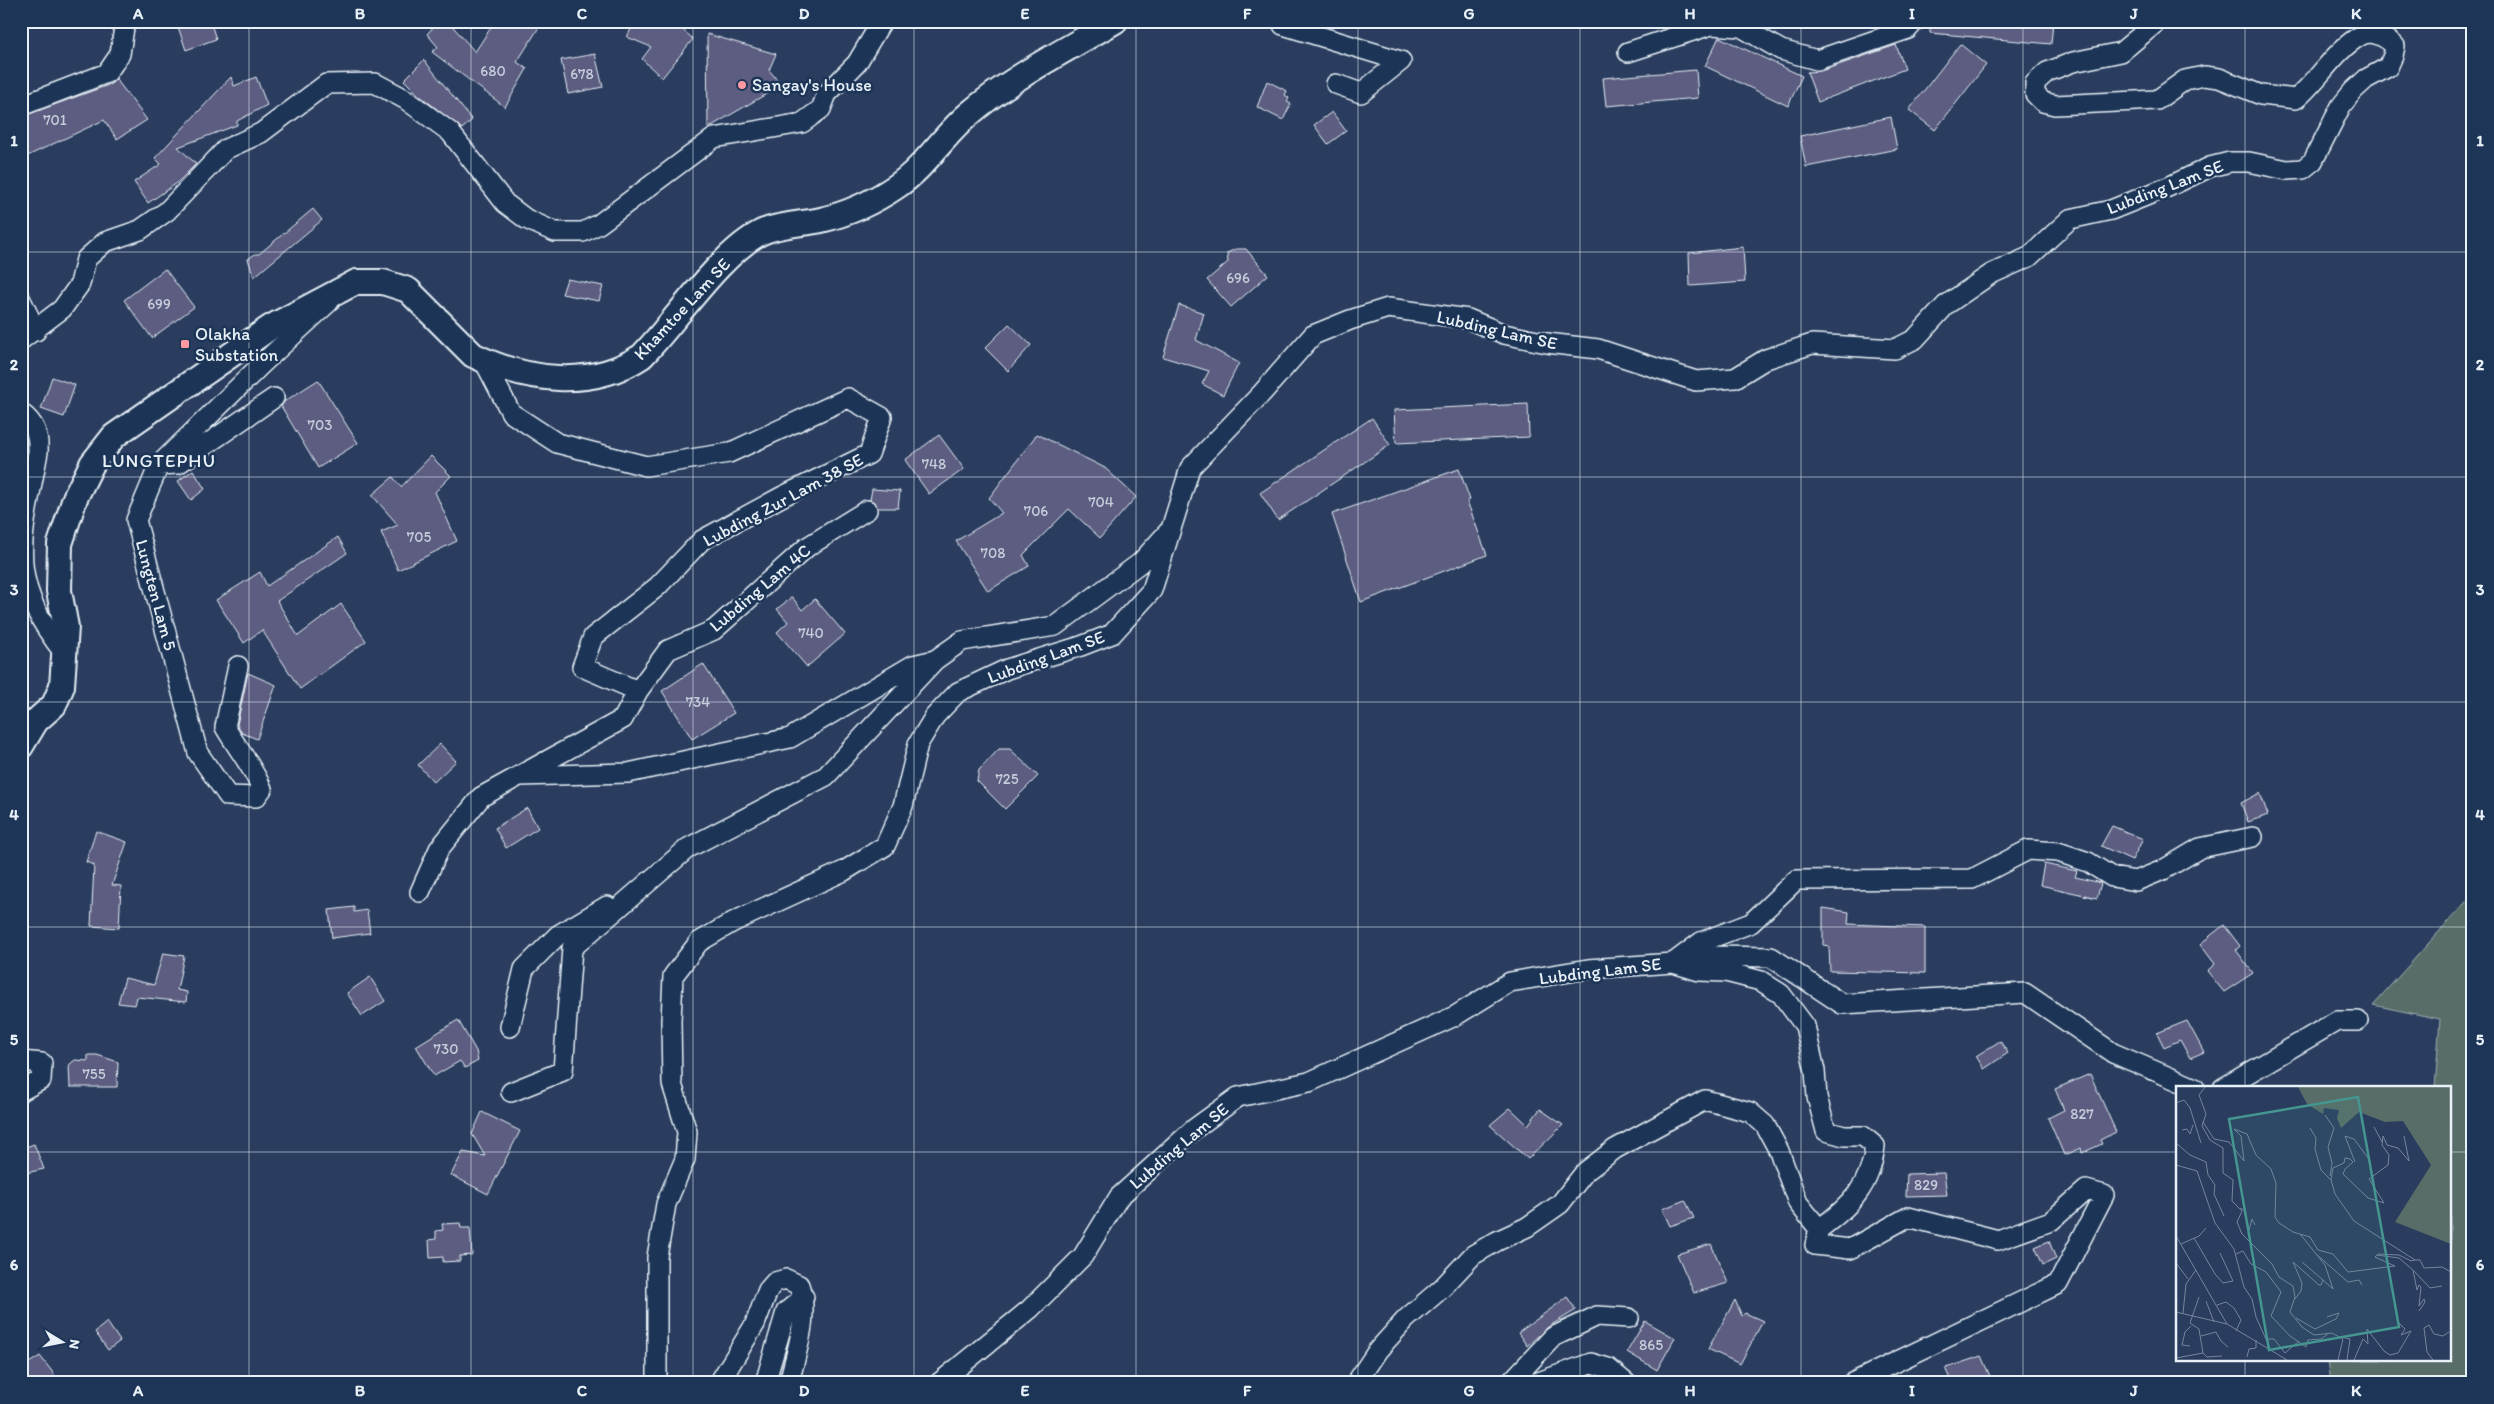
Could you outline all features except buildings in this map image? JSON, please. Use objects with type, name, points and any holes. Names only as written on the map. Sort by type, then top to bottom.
[{"type":"main road","name":"Khamtoe Lam SE","points":[[21,746],[36,721],[54,705],[62,686],[66,627],[59,591],[60,544],[75,498],[92,464],[104,446],[114,436],[271,327],[356,282],[383,282],[408,290],[473,355],[508,370],[570,379],[590,378],[627,366],[642,356],[660,338],[730,256],[747,241],[773,228],[822,220],[855,208],[898,186],[968,115],[999,90],[1115,21]]},
{"type":"street","points":[[21,106],[107,73],[120,54],[125,21]]},
{"type":"street","points":[[21,300],[28,335],[62,309],[80,284],[86,260],[105,242],[140,230],[167,211],[226,148],[261,132],[326,84],[375,83],[405,99],[450,132],[505,203],[526,219],[555,232],[583,232],[599,224],[714,138],[802,123],[821,109],[826,94],[857,63],[882,21]]},
{"type":"street","points":[[1287,21],[1284,25],[1401,61],[1361,93],[1336,84]]},
{"type":"street","points":[[1628,52],[1711,25],[1741,28],[1781,50],[1817,60],[1908,29],[1915,21]]},
{"type":"street","name":"Lubding Lam SE","points":[[657,1383],[657,1258],[666,1204],[685,1159],[687,1132],[672,1084],[671,1021],[673,976],[699,942],[733,922],[844,872],[885,846],[904,806],[918,744],[935,716],[958,692],[1007,669],[1081,646],[1112,634],[1152,590],[1190,468],[1313,335],[1350,320],[1388,308],[1468,319],[1504,334],[1547,343],[1598,349],[1696,381],[1735,378],[1766,359],[1812,344],[1895,349],[1915,339],[1946,305],[1991,274],[2029,257],[2070,218],[2111,210],[2168,187],[2210,167],[2230,162],[2249,162],[2287,170],[2303,169],[2313,161],[2341,106],[2366,79],[2388,68],[2395,46],[2386,37],[2371,33],[2361,35],[2345,47],[2310,88],[2296,99],[2261,95],[2219,78],[2204,76],[2184,80],[2156,100],[2055,105],[2043,102],[2035,94],[2035,83],[2047,72],[2074,62],[2121,52],[2155,21]]},
{"type":"street","name":"Lungten Lam 5","points":[[238,666],[225,727],[242,756],[256,774],[262,789],[256,797],[228,796],[198,753],[136,520],[158,465],[340,290]]},
{"type":"street","name":"Lubding Zur Lam 38 SE","points":[[483,359],[511,413],[557,443],[646,466],[729,453],[848,398],[882,417],[869,454],[702,540],[657,588],[593,637],[582,667],[638,691]]},
{"type":"street","points":[[158,465],[178,464],[274,398]]},
{"type":"street","points":[[21,414],[31,422],[38,438],[38,452],[22,539],[21,559],[24,578],[42,623],[65,654]]},
{"type":"street","name":"Lubding Lam 4C","points":[[638,691],[668,650],[714,630],[807,547],[866,510]]},
{"type":"street","points":[[511,1092],[563,1071],[572,948],[688,848],[826,776],[936,660],[962,641],[1055,626],[1140,563],[1170,530]]},
{"type":"street","points":[[519,776],[628,773],[790,738],[913,665],[936,660]]},
{"type":"street","points":[[420,892],[439,849],[482,797],[623,719],[638,691]]},
{"type":"street","points":[[1673,963],[1701,942],[1750,923],[1796,880],[1972,879],[2028,850],[2058,852],[2088,862],[2112,877],[2136,881],[2163,870],[2200,848],[2253,837]]},
{"type":"street","points":[[510,1027],[524,970],[558,935],[650,882]]},
{"type":"street","points":[[1673,963],[1714,956],[1771,957],[1842,1004],[2025,993],[2113,1053],[2190,1086]]},
{"type":"street","name":"Lubding Lam SE","points":[[939,1383],[1030,1309],[1083,1256],[1119,1197],[1194,1128],[1238,1097],[1309,1082],[1456,1016],[1510,982],[1588,969],[1673,963],[1699,971],[1726,972],[1762,981],[1781,994],[1805,1026],[1815,1071],[1817,1097],[1826,1131],[1844,1136],[1863,1136],[1876,1146],[1873,1168],[1856,1196],[1837,1217],[1819,1228]]},
{"type":"street","points":[[2226,1086],[2337,1021],[2358,1021]]},
{"type":"street","points":[[21,1061],[42,1063],[41,1080],[21,1091]]},
{"type":"street","points":[[1356,1383],[1378,1350],[1473,1255],[1497,1240],[1527,1227],[1560,1204],[1585,1172],[1615,1149],[1704,1100],[1750,1112],[1765,1125],[1779,1150],[1798,1203],[1819,1228],[1815,1245],[1850,1249],[1908,1218],[1998,1240],[2051,1222],[2086,1190],[2104,1195],[2058,1284],[1852,1383]]},
{"type":"street","points":[[719,1383],[755,1324],[768,1290],[775,1282],[786,1279],[800,1285],[804,1297],[804,1314],[790,1383]]},
{"type":"street","points":[[765,1383],[786,1312],[804,1297]]},
{"type":"street","points":[[1510,1383],[1552,1337],[1597,1316],[1629,1318]]},
{"type":"street","points":[[1536,1383],[1591,1363],[1608,1368],[1626,1383]]},
{"type":"green space","points":[[2473,894],[2473,1383],[2331,1383],[2328,1362],[2452,1362],[2452,1086],[2435,1086],[2440,1019],[2373,1005]]},
{"type":"place","name":"Sangay's House","points":[[742,85]]},
{"type":"place","name":"Olakha Substation","points":[[185,344]]},
{"type":"district","name":"LUNGTEPHU","points":[[159,460]]}]
